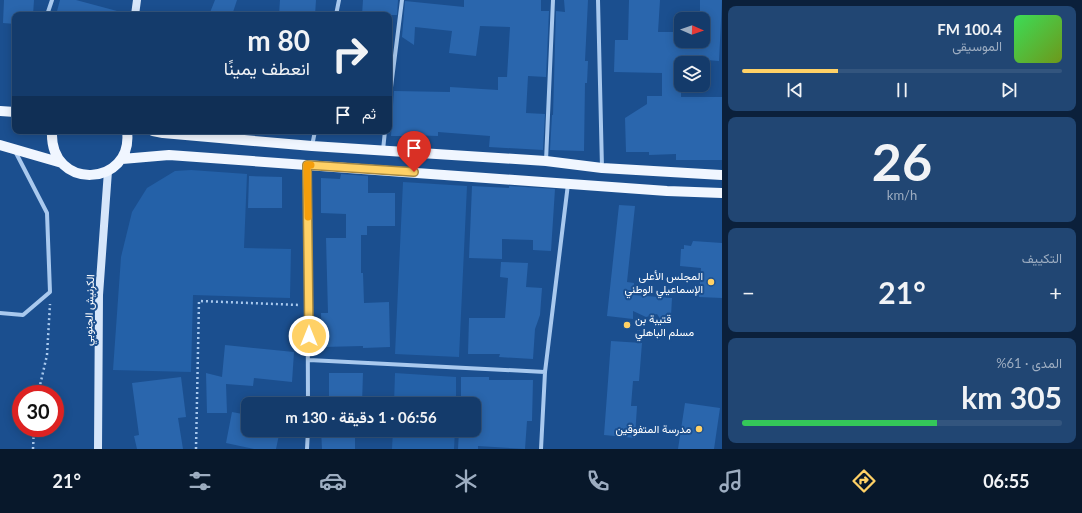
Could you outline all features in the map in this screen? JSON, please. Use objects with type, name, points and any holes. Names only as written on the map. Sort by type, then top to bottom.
[{"type":"main road","points":[[135,12],[137,0]]},
{"type":"main road","points":[[0,111],[12,111]]},
{"type":"main road","points":[[52,134],[55,153],[62,163],[71,171],[83,175],[96,175],[108,171],[122,159],[126,152],[127,134]]},
{"type":"main road","points":[[174,134],[312,146],[546,161],[602,168],[722,175]]},
{"type":"main road","points":[[0,145],[62,163]]},
{"type":"main road","points":[[122,159],[169,155],[667,191],[722,193]]},
{"type":"main road","name":"الكرنيش الجنوبي","points":[[98,449],[99,295],[108,171]]},
{"type":"street","points":[[48,12],[52,0]]},
{"type":"street","points":[[337,12],[339,0]]},
{"type":"street","points":[[392,78],[402,0]]},
{"type":"street","points":[[546,161],[553,0]]},
{"type":"street","points":[[598,0],[602,168]]},
{"type":"street","points":[[312,146],[314,134]]},
{"type":"street","points":[[383,150],[385,134]]},
{"type":"street","points":[[0,313],[23,315],[50,292],[47,213],[13,148]]},
{"type":"street","points":[[307,165],[308,397]]},
{"type":"street","points":[[541,449],[545,372],[568,183]]},
{"type":"street","points":[[309,360],[545,372]]},
{"type":"street","points":[[307,449],[308,437]]},
{"type":"path","points":[[40,385],[47,355],[50,292]]},
{"type":"path","points":[[196,449],[199,301],[308,305]]},
{"type":"path","points":[[33,449],[34,437]]},
{"type":"shaded area","points":[[191,170],[247,174],[244,248],[291,249],[290,298],[193,295],[191,372],[113,370],[121,257],[132,212],[147,188],[175,171]]},
{"type":"shaded area","points":[[403,182],[467,186],[459,357],[395,354]]},
{"type":"shaded area","points":[[395,373],[456,377],[456,397],[394,397]]},
{"type":"shaded area","points":[[393,437],[455,437],[454,449],[392,449]]},
{"type":"building","points":[[4,0],[34,0],[33,12],[12,12],[12,24],[3,23]]},
{"type":"building","points":[[60,0],[76,0],[117,11],[117,12],[57,12]]},
{"type":"building","points":[[215,0],[237,0],[233,12],[210,12]]},
{"type":"building","points":[[280,0],[316,0],[315,12],[279,12]]},
{"type":"building","points":[[363,0],[398,0],[397,15],[392,15],[392,12],[362,12]]},
{"type":"building","points":[[464,0],[541,0],[541,11],[549,11],[546,77],[528,76],[526,113],[545,114],[543,150],[489,147],[490,136],[438,132],[438,136],[391,136],[394,91],[450,92],[450,87],[498,90],[498,77],[507,77],[510,27],[480,26],[476,56],[449,53],[452,31],[415,27],[414,45],[402,37],[405,1],[464,7]]},
{"type":"building","points":[[564,0],[588,0],[585,61],[588,61],[587,83],[585,83],[584,151],[550,150],[553,115],[556,11],[565,12]]},
{"type":"building","points":[[629,0],[660,0],[658,32],[674,32],[674,48],[710,48],[710,12],[700,12],[700,0],[722,0],[719,61],[710,60],[710,56],[674,56],[674,92],[681,92],[681,97],[722,97],[722,160],[676,160],[676,154],[649,155],[649,152],[626,152],[625,118],[647,104],[647,96],[662,96],[662,73],[614,72],[615,40],[628,40]]},
{"type":"building","points":[[341,174],[368,176],[368,193],[395,193],[395,226],[367,226],[367,235],[361,235],[361,273],[363,273],[364,303],[389,302],[390,347],[322,347],[321,313],[328,313],[326,238],[346,238],[346,214],[321,213],[321,178],[340,179]]},
{"type":"building","points":[[249,176],[282,177],[282,208],[248,208]]},
{"type":"building","points":[[472,186],[509,188],[509,186],[555,189],[551,251],[533,250],[533,240],[502,239],[502,259],[469,258]]},
{"type":"building","points":[[619,205],[635,206],[627,282],[634,283],[633,295],[672,298],[671,316],[665,326],[657,314],[646,317],[633,311],[633,319],[607,316]]},
{"type":"building","name":"المجلس الأعلى الإسماعيلي الوطني","points":[[693,241],[722,243],[722,298],[699,297],[701,268],[680,266],[681,249],[684,249],[684,245],[691,246]]},
{"type":"building","points":[[501,262],[528,263],[526,287],[542,288],[540,315],[535,329],[533,359],[499,357],[500,354],[468,354],[469,318],[505,318],[508,278],[500,277]]},
{"type":"building","name":"قتيبة بن مسلم الباهلي","points":[[611,341],[642,343],[639,381],[633,381],[631,406],[637,406],[635,438],[604,435]]},
{"type":"building","points":[[225,345],[294,352],[292,382],[254,378],[253,386],[226,384],[227,413],[207,413],[206,373],[222,377]]},
{"type":"building","points":[[329,373],[363,373],[362,397],[329,397]]},
{"type":"building","points":[[181,377],[186,417],[178,418],[183,449],[137,449],[134,436],[139,435],[132,383]]},
{"type":"building","points":[[461,377],[489,377],[489,380],[533,380],[532,421],[527,421],[525,449],[478,446],[478,449],[458,449],[459,437],[481,437],[481,397],[461,397]]},
{"type":"building","name":"مدرسة المتفوقين","points":[[685,403],[720,408],[714,449],[678,449]]},
{"type":"building","points":[[232,412],[241,414],[241,437],[279,437],[276,449],[254,449],[226,443]]},
{"type":"building","points":[[321,437],[355,437],[355,449],[322,449]]},
{"type":"slow traffic","points":[[308,217],[307,165],[311,165]]},
{"type":"place","name":"المجلس الأعلى الإسماعيلي الوطني","points":[[711,282]]},
{"type":"place","name":"قتيبة بن مسلم الباهلي","points":[[627,325]]},
{"type":"place","name":"مدرسة المتفوقين","points":[[699,429]]},
{"type":"route","points":[[309,336],[307,165],[414,172]]}]
